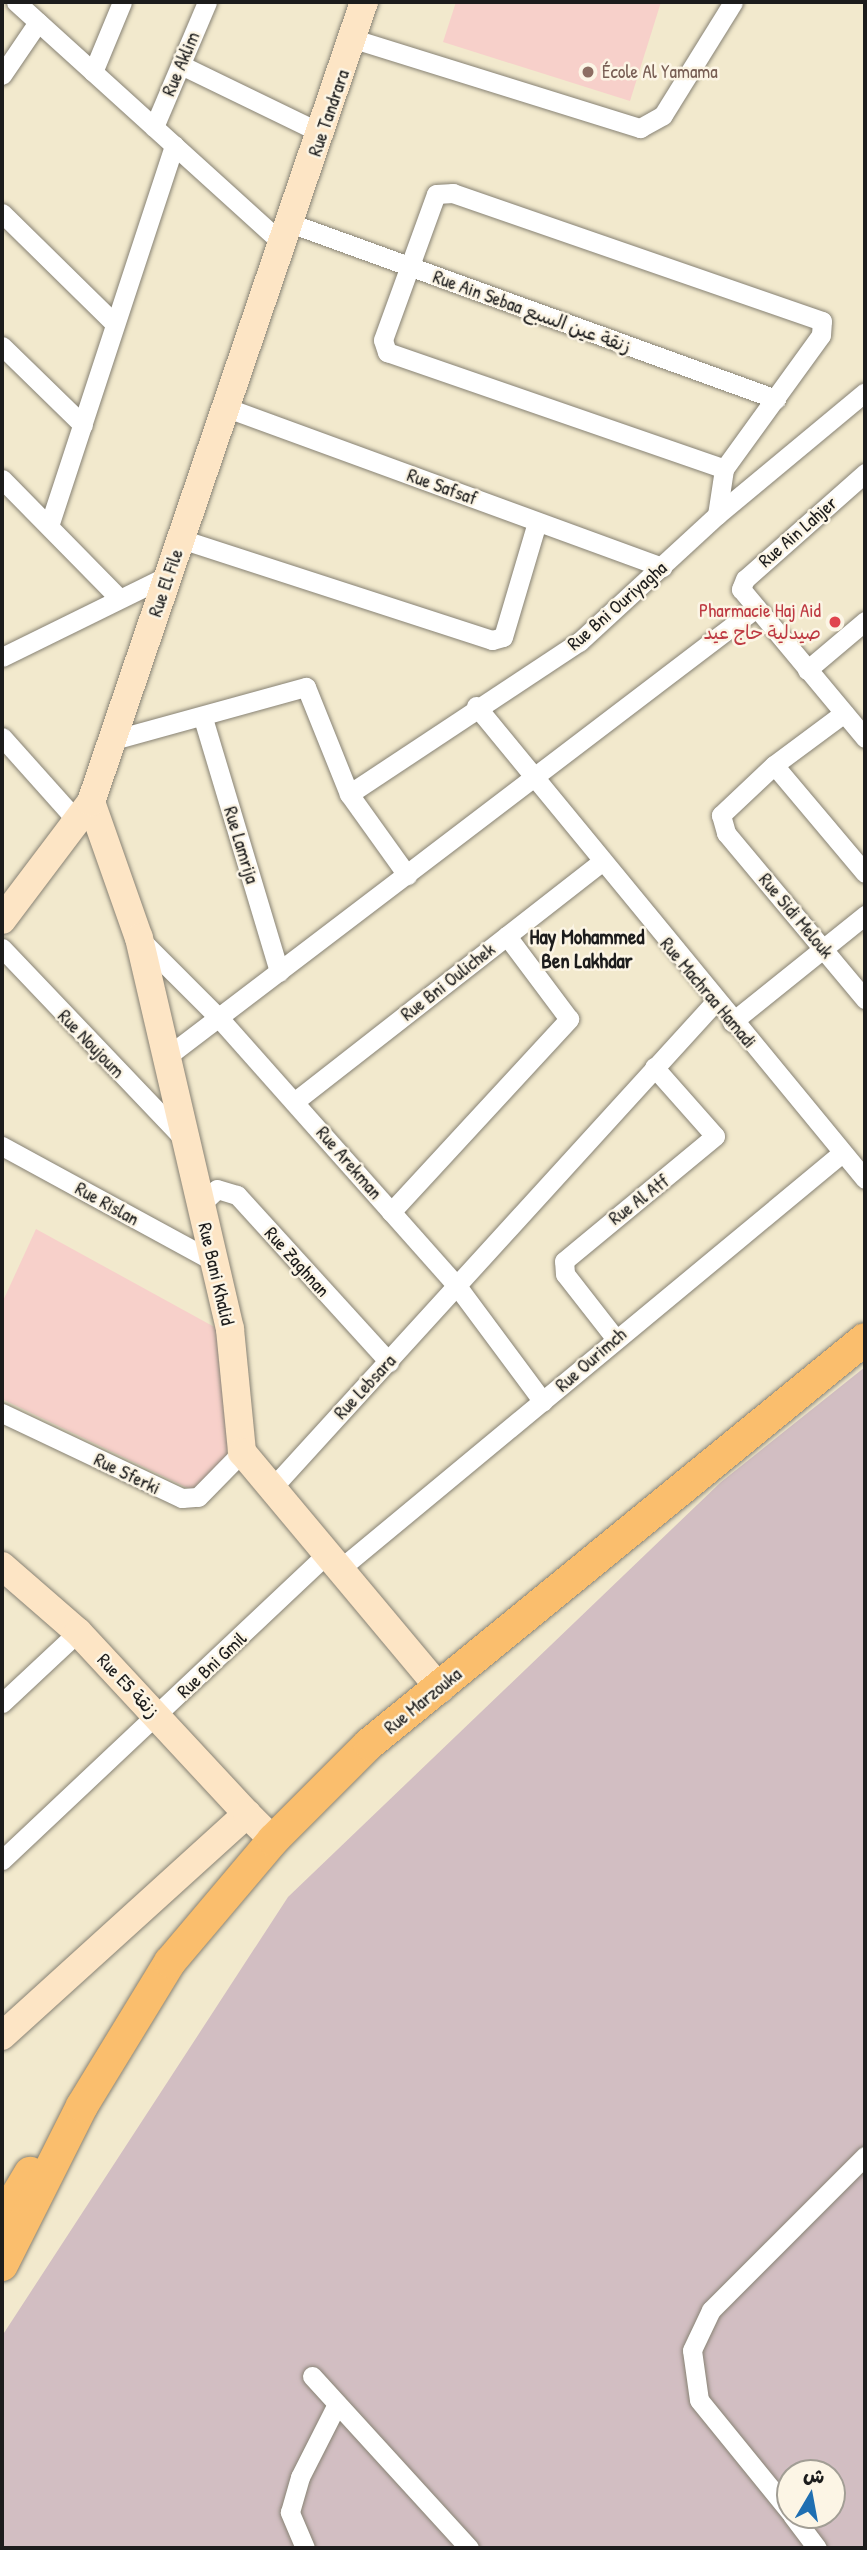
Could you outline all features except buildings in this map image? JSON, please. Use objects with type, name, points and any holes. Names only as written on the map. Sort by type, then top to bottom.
[{"type":"main road","name":"Rue Marzouka","points":[[82,2106],[170,1962],[273,1840],[369,1744],[440,1689],[865,1339]]},
{"type":"main road","points":[[2,2220],[59,2125],[82,2106]]},
{"type":"main road","points":[[2,2265],[82,2106]]},
{"type":"street","name":"Rue Ain Sebaa زنقة عين السبع","points":[[16,2],[35,13],[93,72],[174,145],[286,234],[408,268],[776,399]]},
{"type":"street","points":[[93,72],[122,2]]},
{"type":"street","name":"Rue Aklim","points":[[154,127],[207,2]]},
{"type":"street","name":"Rue Tandrara","points":[[286,234],[323,134],[364,2]]},
{"type":"street","points":[[354,39],[640,128],[663,115],[733,2]]},
{"type":"street","points":[[2,75],[35,13]]},
{"type":"street","points":[[181,65],[323,134]]},
{"type":"street","points":[[49,526],[174,145]]},
{"type":"street","points":[[717,514],[724,469],[821,335],[822,321],[449,192],[435,196],[383,340],[390,354],[724,469]]},
{"type":"street","points":[[2,213],[114,323]]},
{"type":"street","name":"Rue El File","points":[[2,920],[85,812],[113,740],[169,575],[222,406],[286,234]]},
{"type":"street","points":[[2,346],[83,425]]},
{"type":"street","name":"Rue Bni Ouriyagha","points":[[349,794],[475,706],[579,642],[663,567],[717,514],[865,392]]},
{"type":"street","name":"Rue Safsaf","points":[[222,406],[663,567]]},
{"type":"street","name":"Rue Ain Lahjer","points":[[749,602],[745,579],[865,473]]},
{"type":"street","points":[[2,479],[119,598]]},
{"type":"street","points":[[181,539],[492,640],[503,637],[537,522]]},
{"type":"street","points":[[2,657],[169,575]]},
{"type":"street","points":[[165,1058],[535,777],[749,602],[865,738]]},
{"type":"street","points":[[807,670],[865,621]]},
{"type":"street","points":[[113,740],[203,718],[295,687],[310,689],[349,794],[407,874]]},
{"type":"street","name":"Rue Machraa Hamadi","points":[[475,706],[535,777],[714,1003],[865,1179]]},
{"type":"street","points":[[844,713],[774,765],[865,873]]},
{"type":"street","name":"Rue Lamrija","points":[[203,718],[279,972]]},
{"type":"street","points":[[2,737],[85,812]]},
{"type":"street","name":"Rue Sidi Melouk","points":[[774,765],[722,809],[726,833],[865,999]]},
{"type":"street","name":"Rue Bani Khalid","points":[[85,812],[138,938],[238,1381],[242,1452]]},
{"type":"street","name":"Rue Bni Oulichek","points":[[295,1102],[601,862]]},
{"type":"street","points":[[732,1021],[865,915]]},
{"type":"street","points":[[391,1212],[569,1018],[507,936]]},
{"type":"street","name":"Rue Arekman","points":[[138,938],[219,1018],[457,1286],[542,1402]]},
{"type":"street","name":"Rue Noujoum","points":[[2,948],[183,1138]]},
{"type":"street","name":"Rue Lebsara","points":[[273,1488],[714,1003]]},
{"type":"street","name":"Rue Al Atf","points":[[615,1338],[565,1274],[564,1261],[715,1136],[654,1067]]},
{"type":"street","name":"Rue Rislan","points":[[2,1146],[213,1261]]},
{"type":"street","name":"Rue Ourimch","points":[[335,1561],[542,1402],[615,1338],[842,1153]]},
{"type":"street","name":"Rue Zaghnan","points":[[200,1205],[216,1189],[237,1195],[389,1363]]},
{"type":"street","name":"Rue Sferki","points":[[2,1413],[181,1498],[198,1497],[242,1452]]},
{"type":"street","points":[[242,1452],[440,1689]]},
{"type":"street","name":"Rue Bni Gmil","points":[[2,1860],[156,1716],[335,1561]]},
{"type":"street","name":"Rue E5 زنقة","points":[[2,1566],[78,1632],[247,1814]]},
{"type":"street","points":[[2,1703],[78,1632]]},
{"type":"street","points":[[2,2036],[247,1814],[273,1840]]},
{"type":"street","points":[[776,2495],[699,2400],[692,2350],[712,2310],[865,2157]]},
{"type":"street","points":[[312,2376],[469,2548]]},
{"type":"street","points":[[305,2548],[290,2512],[300,2477],[338,2404]]},
{"type":"street","points":[[802,2529],[817,2548]]},
{"type":"shaded area","name":"École Al Yamama","points":[[456,2],[661,2],[630,101],[443,42]]},
{"type":"shaded area","points":[[36,1229],[229,1335],[232,1451],[194,1491],[2,1399],[2,1303]]},
{"type":"shaded area","points":[[865,1367],[865,2548],[2,2548],[2,2336],[288,1897],[721,1482]]},
{"type":"place","name":"École Al Yamama","points":[[588,72]]},
{"type":"place","name":"Pharmacie Haj Aid صيدلية حاج عيد","points":[[835,622]]},
{"type":"district","name":"Hay Mohammed Ben Lakhdar","points":[[587,949]]}]
